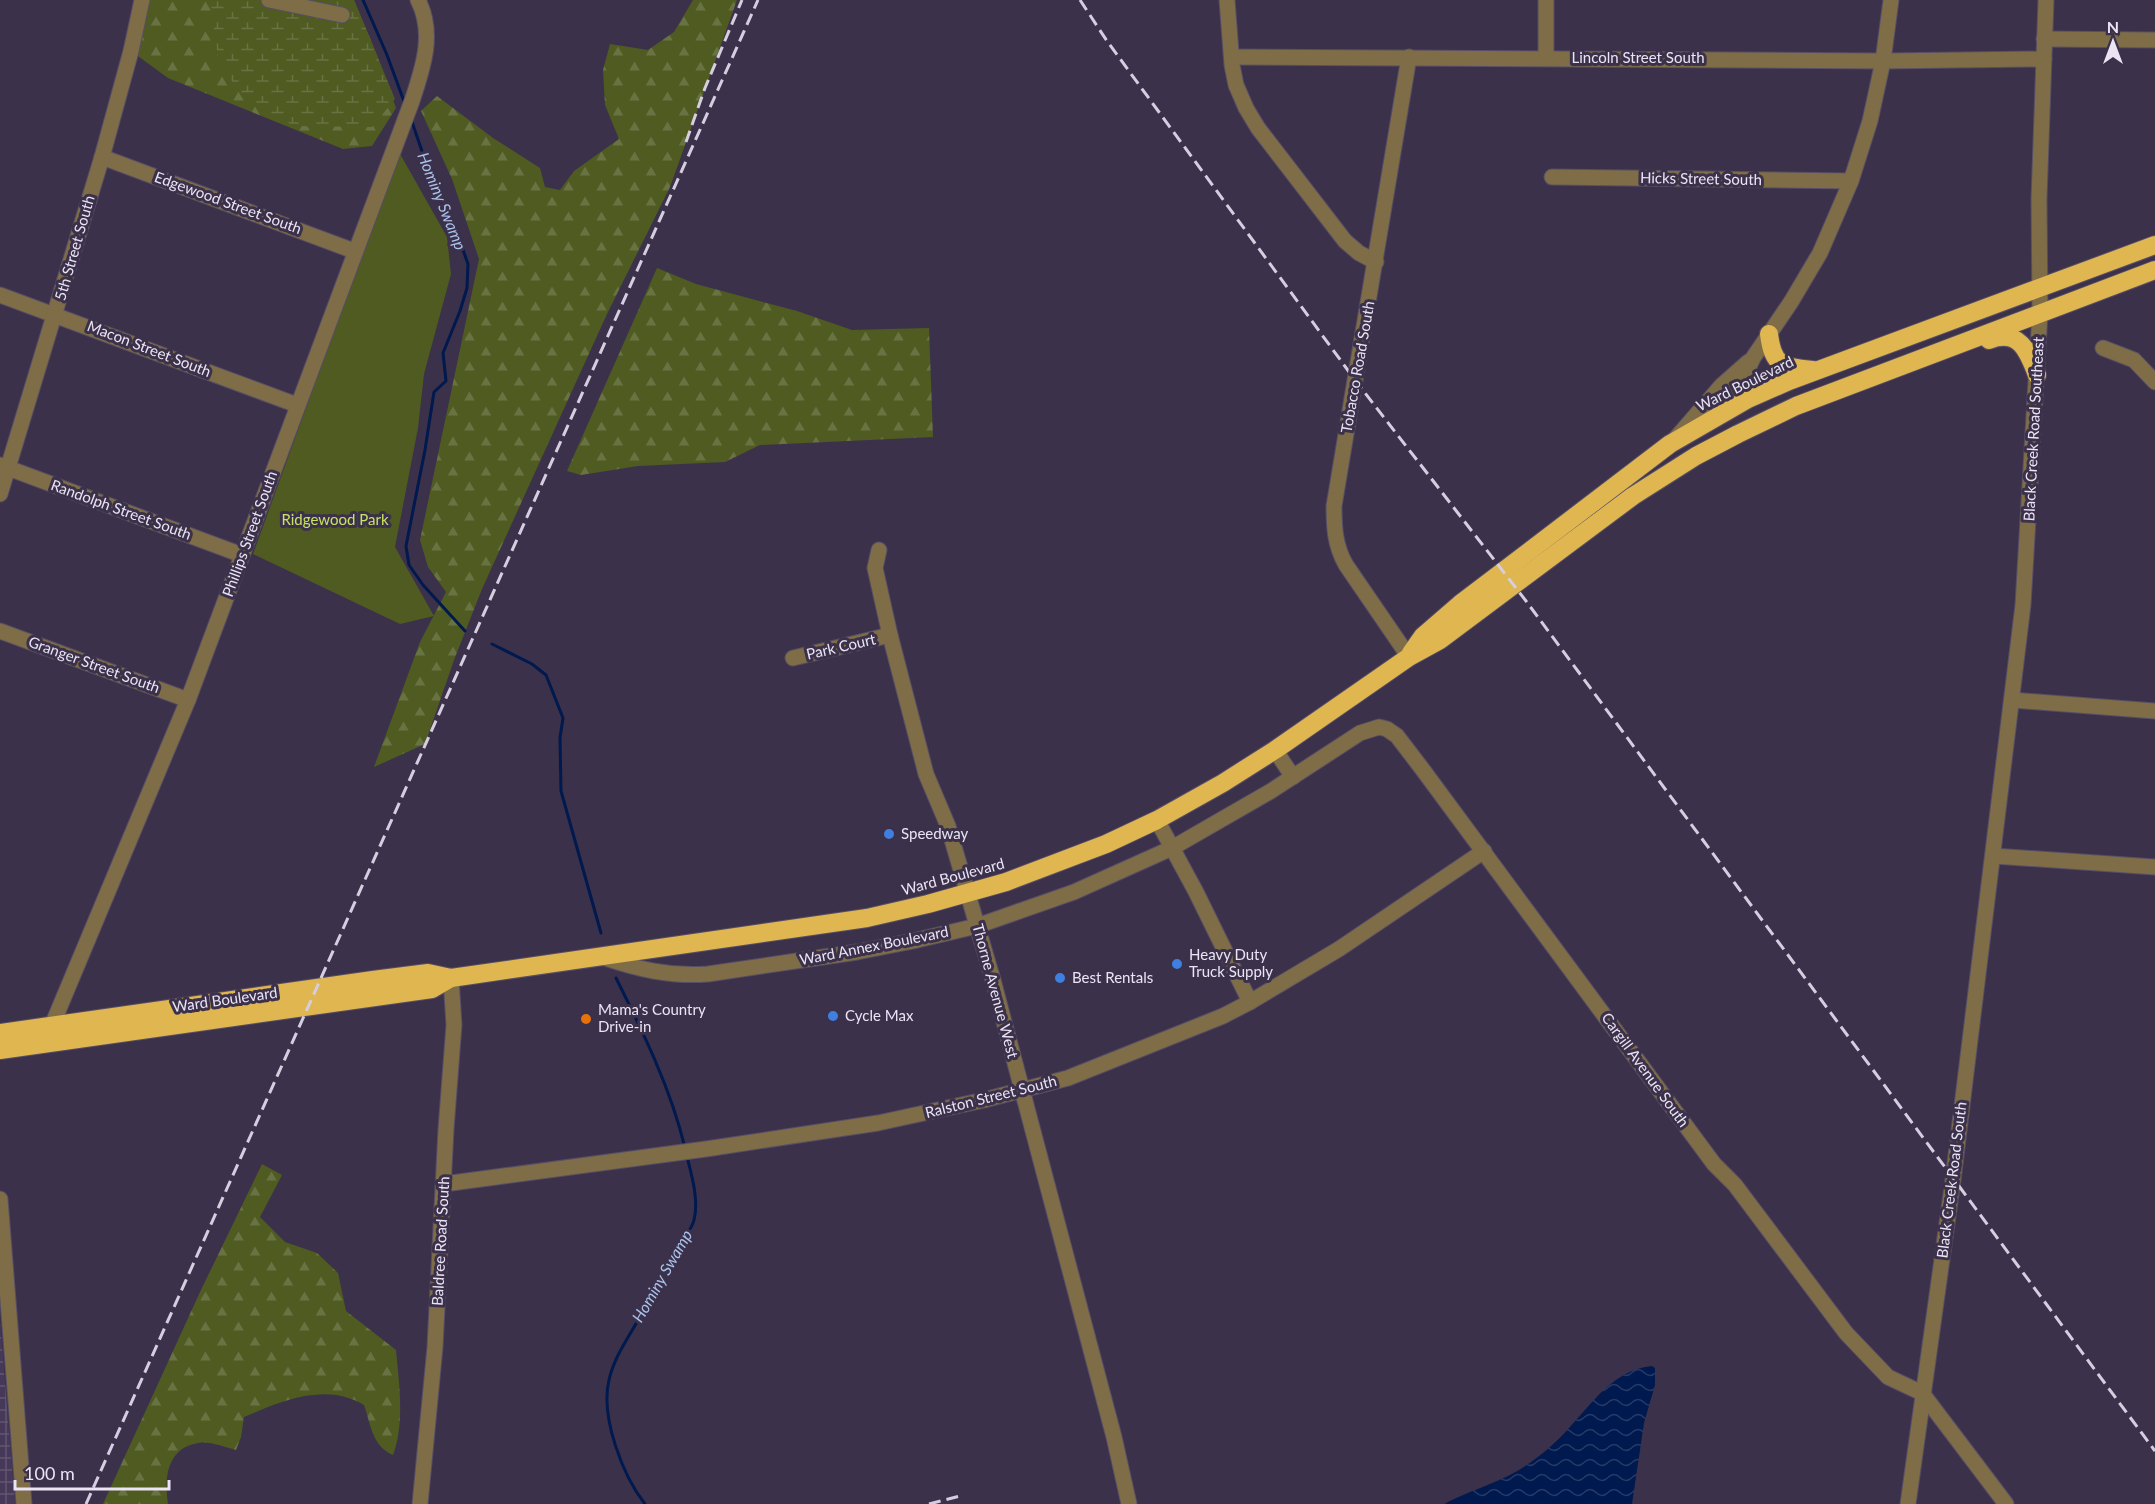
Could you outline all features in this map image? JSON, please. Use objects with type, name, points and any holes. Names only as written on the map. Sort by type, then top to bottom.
[{"type":"highway","name":"Ward Boulevard","points":[[0,1033],[428,973],[451,978],[867,918],[968,894],[1068,860],[1157,820],[1223,783],[1275,750],[1409,657],[1440,640],[1634,496],[1706,451],[1786,411],[1959,344],[2040,300],[2155,245]]},
{"type":"highway","points":[[1824,396],[1888,359],[2155,254]]},
{"type":"highway","name":"Ward Boulevard","points":[[1409,657],[1423,636],[1460,604],[1670,444],[1729,410],[1789,381],[1818,370],[2040,300],[2155,270]]},
{"type":"highway","points":[[1769,334],[1771,351],[1781,364],[1789,368],[1818,370]]},
{"type":"highway","points":[[1959,344],[1974,346],[1997,337],[2014,338],[2026,350],[2037,375]]},
{"type":"highway","points":[[1706,451],[1729,410]]},
{"type":"highway","name":"Ward Boulevard","points":[[0,1050],[432,989],[451,978]]},
{"type":"street","name":"5th Street South","points":[[0,494],[4,467],[56,315],[102,157],[131,51],[142,0]]},
{"type":"street","points":[[269,0],[342,15]]},
{"type":"street","name":"Phillips Street South","points":[[45,1044],[188,700],[419,80],[427,38],[424,15],[418,0]]},
{"type":"street","points":[[1227,0],[1236,85],[1246,108],[1258,128],[1345,241],[1359,253],[1376,262]]},
{"type":"street","points":[[1546,0],[1546,58]]},
{"type":"street","points":[[1729,410],[1753,358],[1820,253],[1851,181],[1870,120],[1883,60],[1891,0]]},
{"type":"street","name":"Black Creek Road Southeast","points":[[1994,856],[2023,605],[2037,375],[2040,300],[2039,199],[2046,0]]},
{"type":"street","points":[[2044,39],[2155,39]]},
{"type":"street","name":"Lincoln Street South","points":[[1232,57],[2044,59]]},
{"type":"street","name":"Tobacco Road South","points":[[1409,57],[1334,506],[1334,529],[1338,552],[1409,657]]},
{"type":"street","name":"Edgewood Street South","points":[[102,157],[354,251]]},
{"type":"street","name":"Hicks Street South","points":[[1552,177],[1851,181]]},
{"type":"street","name":"Macon Street South","points":[[0,295],[297,405]]},
{"type":"street","points":[[2103,348],[2134,360],[2155,382]]},
{"type":"street","points":[[1670,444],[1722,385],[1753,358]]},
{"type":"street","name":"Randolph Street South","points":[[4,467],[242,555]]},
{"type":"street","name":"Thorne Avenue West","points":[[879,550],[875,568],[926,774],[948,826],[977,926],[1114,1437],[1128,1504]]},
{"type":"street","name":"Granger Street South","points":[[0,631],[188,700]]},
{"type":"street","name":"Park Court","points":[[793,658],[890,635]]},
{"type":"street","points":[[2012,700],[2155,711]]},
{"type":"street","name":"Cargill Avenue South","points":[[1293,777],[1360,733],[1379,727],[1397,736],[1714,1164],[1735,1185],[1846,1333],[1888,1377],[1922,1393],[2006,1504]]},
{"type":"street","points":[[1275,750],[1293,777]]},
{"type":"street","name":"Ward Annex Boulevard","points":[[602,957],[632,967],[687,976],[857,952],[977,926],[1074,892],[1172,848],[1293,777]]},
{"type":"street","points":[[1157,820],[1196,892],[1250,1002]]},
{"type":"street","name":"Ralston Street South","points":[[444,1184],[706,1149],[878,1123],[984,1100],[1068,1078],[1223,1016],[1250,1002],[1339,949],[1484,851]]},
{"type":"street","points":[[1994,856],[2155,867]]},
{"type":"street","name":"Black Creek Road South","points":[[1908,1504],[1953,1180],[1994,856]]},
{"type":"street","name":"Baldree Road South","points":[[420,1504],[435,1347],[454,1025],[451,978]]},
{"type":"street","points":[[0,1199],[24,1504]]},
{"type":"shaded area","points":[[0,1322],[15,1504],[0,1504]]},
{"type":"green space","points":[[142,0],[354,0],[396,108],[372,146],[343,149],[168,78],[131,51]]},
{"type":"green space","points":[[210,0],[354,0],[395,99],[372,127],[294,126],[241,96],[218,58]]},
{"type":"green space","points":[[693,0],[737,0],[670,187],[607,314],[482,589],[425,744],[374,767],[420,642],[446,592],[428,567],[420,540],[479,259],[452,179],[421,111],[437,96],[493,138],[540,168],[545,187],[560,190],[574,171],[619,139],[605,105],[603,70],[610,44],[648,50],[674,32]]},
{"type":"green space","name":"Ridgewood Park","points":[[399,152],[447,237],[451,274],[424,374],[418,428],[395,547],[434,616],[400,624],[253,554]]},
{"type":"green space","points":[[657,268],[696,284],[797,311],[852,330],[929,328],[933,437],[760,445],[725,462],[638,466],[581,475],[567,471]]},
{"type":"green space","points":[[262,1164],[282,1175],[260,1217],[285,1242],[317,1253],[338,1273],[346,1311],[396,1350],[400,1416],[397,1443],[393,1455],[376,1440],[364,1405],[349,1398],[334,1395],[304,1396],[244,1417],[236,1450],[198,1443],[180,1451],[170,1466],[167,1484],[168,1504],[103,1504],[200,1292]]},
{"type":"water","points":[[1652,1366],[1655,1368],[1655,1385],[1644,1423],[1632,1504],[1444,1504],[1526,1466],[1558,1440],[1596,1398],[1616,1380],[1639,1368]]},
{"type":"waterway","name":"Hominy Swamp","points":[[363,0],[405,104]]},
{"type":"waterway","name":"Hominy Swamp","points":[[411,119],[438,198],[456,230],[468,264],[467,288],[443,353],[446,381],[434,392],[406,546],[409,565],[423,585],[465,631]]},
{"type":"waterway","name":"Hominy Swamp","points":[[492,644],[532,664],[546,675],[563,718],[560,738],[561,791],[601,933]]},
{"type":"waterway","name":"Hominy Swamp","points":[[616,978],[664,1083],[685,1148]]},
{"type":"waterway","name":"Hominy Swamp","points":[[645,1504],[629,1478],[615,1445],[607,1395],[612,1370],[620,1352],[667,1262],[686,1236],[694,1220],[695,1197],[687,1157]]},
{"type":"railway","points":[[686,142],[705,88],[742,0]]},
{"type":"railway","points":[[86,1504],[758,0]]},
{"type":"railway","points":[[1080,0],[1107,41],[1355,380],[1526,601],[2155,1451]]},
{"type":"railway","points":[[929,1504],[960,1496]]},
{"type":"place","name":"Speedway","points":[[889,834]]},
{"type":"place","name":"Heavy Duty Truck Supply","points":[[1177,964]]},
{"type":"place","name":"Best Rentals","points":[[1060,978]]},
{"type":"place","name":"Cycle Max","points":[[833,1016]]},
{"type":"place","name":"Mama's Country Drive-in","points":[[586,1019]]}]
